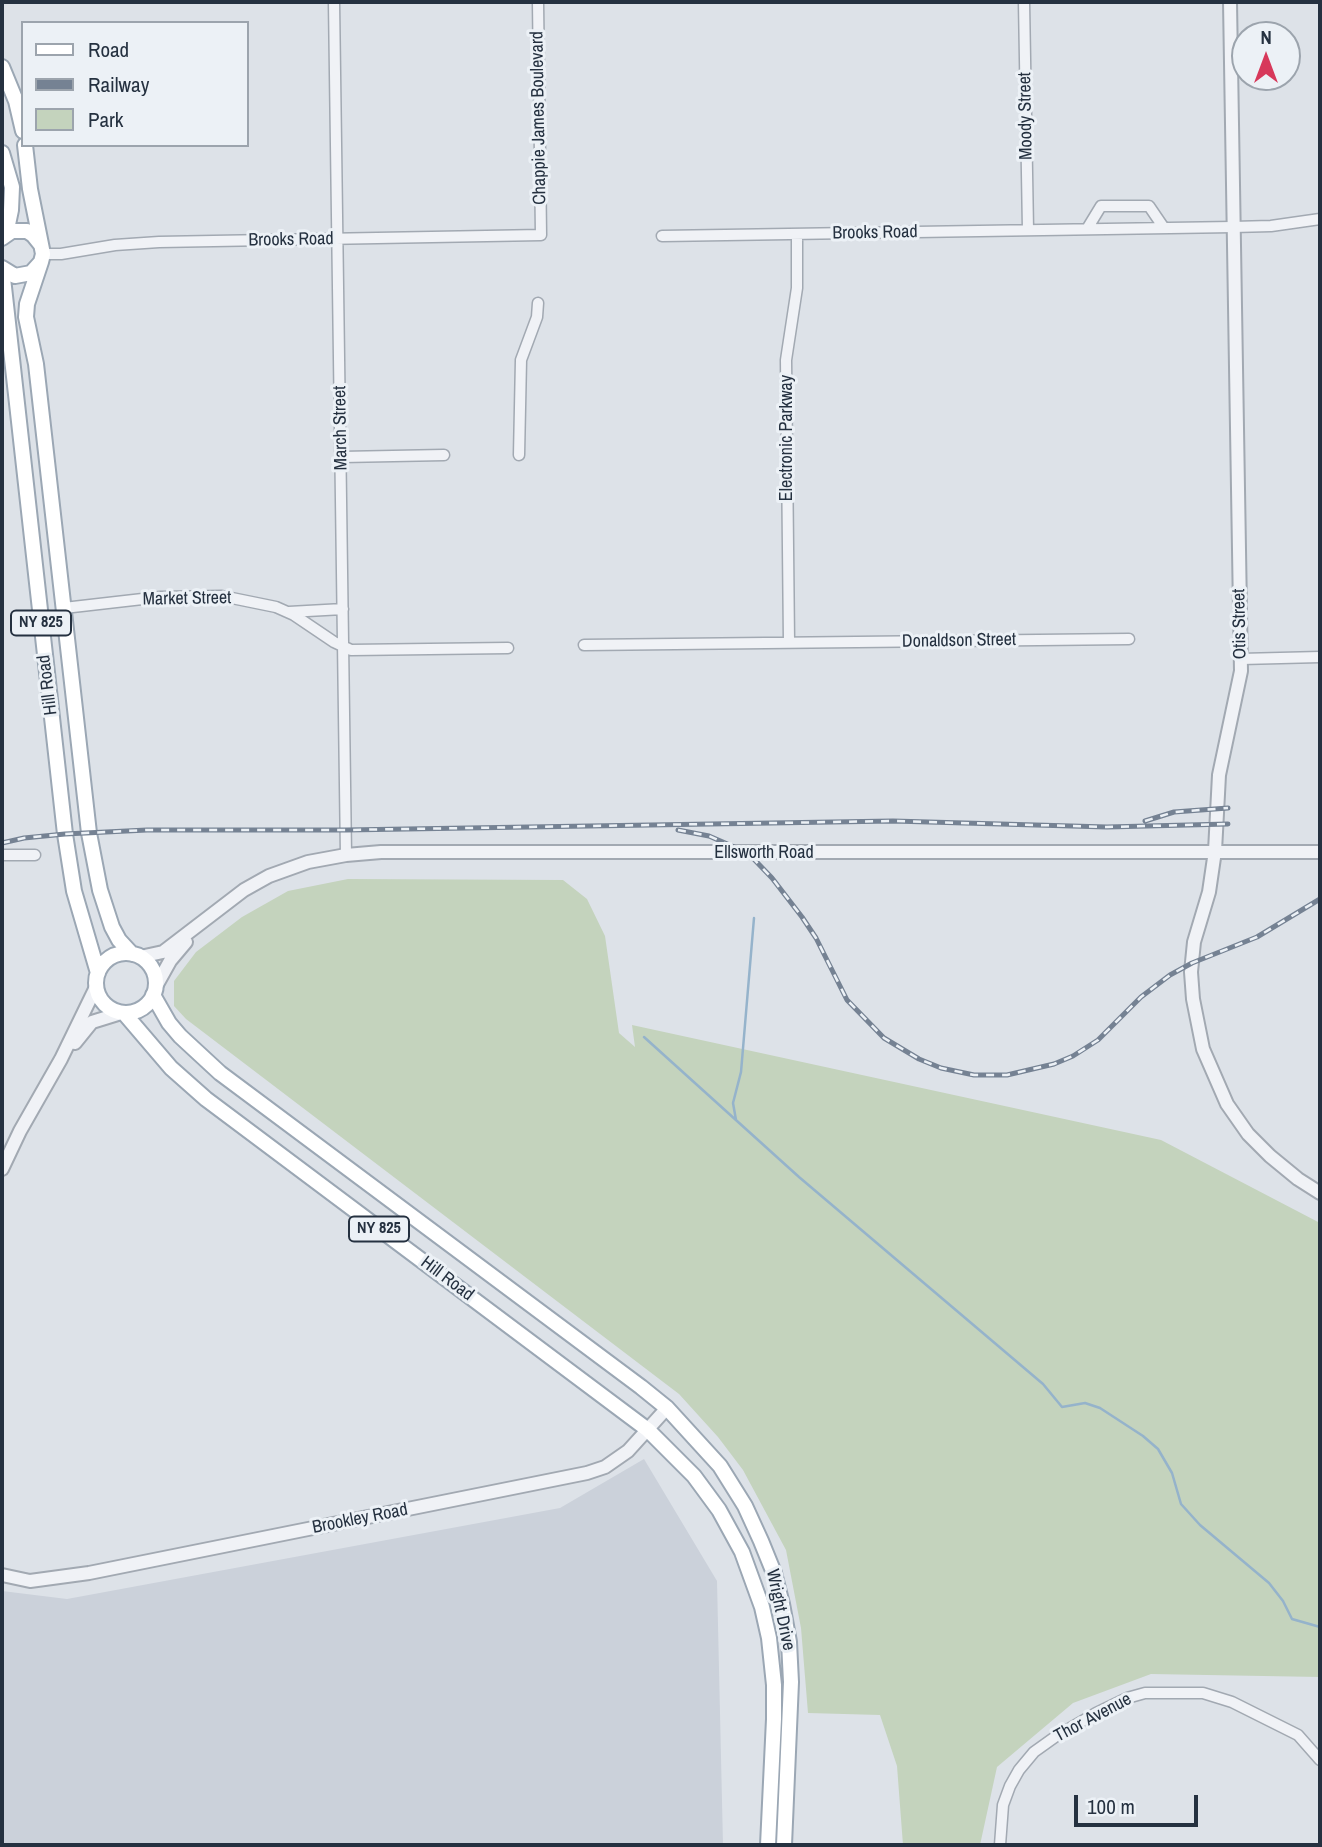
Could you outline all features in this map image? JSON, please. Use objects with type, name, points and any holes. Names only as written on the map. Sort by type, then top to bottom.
[{"type":"main road","points":[[2,66],[21,122]]},
{"type":"main road","points":[[2,269],[8,274],[31,274],[42,254],[25,147]]},
{"type":"main road","points":[[2,153],[12,187],[11,210],[4,236]]},
{"type":"main road","points":[[4,236],[12,231],[27,231],[38,240],[42,254]]},
{"type":"main road","name":"Hill Road","points":[[42,254],[28,299],[26,317],[36,364],[93,859],[112,927],[118,940],[136,956]]},
{"type":"main road","name":"Hill Road","points":[[2,269],[65,834],[74,891],[97,980]]},
{"type":"main road","points":[[97,980],[108,960],[123,954],[136,956]]},
{"type":"main road","name":"NY 825","points":[[136,956],[153,970],[154,992]]},
{"type":"main road","name":"NY 825","points":[[97,980],[104,1004],[122,1013]]},
{"type":"main road","points":[[122,1013],[142,1009],[154,992]]},
{"type":"main road","name":"Hill Road","points":[[154,992],[169,1023],[220,1073],[667,1408]]},
{"type":"main road","name":"Hill Road","points":[[122,1013],[172,1068],[206,1099],[648,1430]]},
{"type":"main road","name":"Wright Drive","points":[[667,1408],[720,1466],[750,1518],[777,1584],[789,1642],[791,1682],[784,1845]]},
{"type":"main road","name":"Wright Drive","points":[[648,1430],[694,1476],[719,1510],[742,1552],[762,1607],[769,1638],[774,1685],[768,1845]]},
{"type":"street","name":"March Street","points":[[334,2],[346,855]]},
{"type":"street","name":"Chappie James Boulevard","points":[[538,2],[541,235]]},
{"type":"street","name":"Moody Street","points":[[1024,2],[1028,230]]},
{"type":"street","name":"Otis Street","points":[[1230,2],[1241,659],[1239,687],[1219,775],[1215,851],[1209,892],[1194,942],[1191,972],[1193,999],[1203,1049],[1227,1104],[1248,1134],[1270,1156],[1320,1194]]},
{"type":"street","points":[[1087,229],[1101,206],[1149,206],[1164,228]]},
{"type":"street","name":"Brooks Road","points":[[662,236],[1272,226],[1320,219]]},
{"type":"street","name":"Electronic Parkway","points":[[789,642],[786,360],[797,288],[797,234]]},
{"type":"street","name":"Brooks Road","points":[[42,254],[61,254],[149,242],[541,235]]},
{"type":"street","points":[[519,455],[521,360],[534,327],[538,303]]},
{"type":"street","points":[[342,457],[444,454]]},
{"type":"street","name":"Market Street","points":[[64,608],[160,597],[241,598],[285,612],[344,647],[359,651],[508,648]]},
{"type":"street","points":[[285,612],[343,608]]},
{"type":"street","name":"Donaldson Street","points":[[789,642],[1129,639]]},
{"type":"street","points":[[584,645],[789,642]]},
{"type":"street","points":[[1241,659],[1320,657]]},
{"type":"street","name":"Ellsworth Road","points":[[136,956],[163,952],[244,890],[283,870],[346,855],[381,852],[1320,852]]},
{"type":"street","points":[[2,855],[35,855]]},
{"type":"street","name":"Ellsworth Road","points":[[154,992],[170,961],[220,907]]},
{"type":"street","points":[[2,1169],[61,1059],[97,980]]},
{"type":"street","points":[[61,1059],[92,1022],[122,1013]]},
{"type":"street","name":"Brookley Road","points":[[2,1575],[30,1581],[89,1573],[587,1473],[612,1463],[628,1451],[667,1408]]},
{"type":"street","name":"Thor Avenue","points":[[1000,1845],[1003,1805],[1010,1786],[1034,1752],[1096,1713],[1127,1698],[1145,1693],[1203,1693],[1232,1702],[1298,1735],[1320,1760]]},
{"type":"shaded area","points":[[644,1459],[717,1581],[723,1845],[2,1845],[2,1591],[67,1599],[560,1508]]},
{"type":"green space","points":[[348,879],[563,880],[587,899],[605,936],[619,1033],[635,1047],[632,1025],[1161,1140],[1320,1223],[1320,1677],[1151,1674],[1073,1703],[997,1767],[980,1845],[903,1845],[897,1766],[880,1715],[808,1713],[801,1628],[786,1550],[743,1470],[718,1437],[679,1394],[186,1019],[174,1006],[174,981],[196,952],[242,917],[288,891]]},
{"type":"waterway","points":[[736,1120],[733,1103],[741,1072],[754,918]]},
{"type":"waterway","points":[[644,1037],[799,1177],[1043,1384],[1062,1407],[1085,1403],[1100,1408],[1158,1449],[1172,1473],[1181,1504],[1200,1525],[1269,1583],[1283,1601],[1292,1619],[1320,1627]]},
{"type":"railway","points":[[1145,821],[1174,812],[1228,808]]},
{"type":"railway","points":[[2,843],[65,834],[147,830],[346,830],[893,821],[1107,827],[1228,824]]},
{"type":"railway","points":[[678,830],[709,836],[748,853],[772,878],[802,917],[816,938],[847,1000],[884,1038],[919,1059],[941,1068],[974,1075],[1007,1075],[1054,1064],[1073,1056],[1098,1040],[1141,997],[1170,975],[1192,963],[1257,937],[1320,899]]}]
